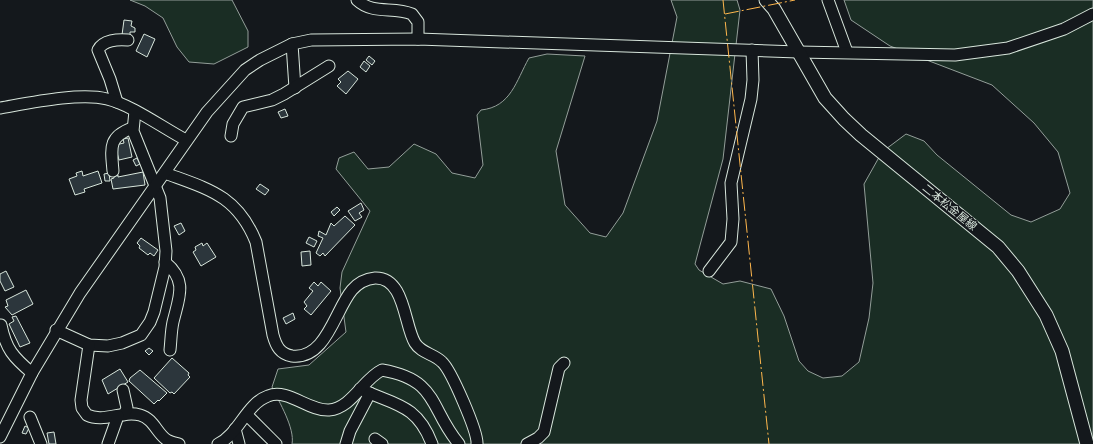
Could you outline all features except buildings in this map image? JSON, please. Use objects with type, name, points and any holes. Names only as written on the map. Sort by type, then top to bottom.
[{"type":"main road","name":"二本松金屋線","points":[[766,0],[825,98],[844,119],[861,135],[998,247],[1018,271],[1046,315],[1062,351],[1087,444]]},
{"type":"street","points":[[356,0],[368,7],[378,10],[412,14],[418,22],[418,39]]},
{"type":"street","points":[[828,0],[847,52]]},
{"type":"street","points":[[0,437],[32,373],[56,330],[80,293],[156,186],[186,140],[207,112],[244,70],[292,44],[311,40],[418,39],[798,52],[954,55],[1008,48],[1064,29],[1093,14]]},
{"type":"street","points":[[117,102],[110,79],[98,50],[102,45],[114,41],[128,40]]},
{"type":"street","points":[[292,44],[295,88]]},
{"type":"street","points":[[709,271],[731,242],[733,219],[731,183],[751,99],[753,80],[752,50]]},
{"type":"street","points":[[231,136],[230,132],[233,124],[243,107],[272,100],[295,88],[329,66]]},
{"type":"street","points":[[0,108],[70,98],[98,98],[117,102],[186,140]]},
{"type":"street","points":[[56,330],[89,344],[108,346],[122,343],[141,335],[150,322],[154,312],[166,252],[163,218],[156,186],[132,128],[136,112]]},
{"type":"street","points":[[113,170],[111,144],[116,138],[132,128]]},
{"type":"street","points":[[165,172],[213,191],[225,198],[234,206],[249,228],[256,242],[273,335],[279,350],[284,354],[301,355],[319,345],[330,331],[348,295],[361,282],[375,278],[388,281],[403,305],[416,345],[425,352],[438,358],[450,373],[476,430],[477,444]]},
{"type":"street","points":[[165,262],[176,273],[180,281],[180,292],[172,324],[170,350]]},
{"type":"street","points":[[1,324],[5,340],[13,356],[32,373]]},
{"type":"street","points":[[89,344],[81,400],[82,408],[87,415],[92,418],[135,414],[146,417],[167,440],[179,444]]},
{"type":"street","points":[[527,444],[538,438],[544,432],[559,368],[564,363]]},
{"type":"street","points":[[346,444],[365,391],[373,375],[382,370],[413,380],[426,390],[459,444]]},
{"type":"street","points":[[108,444],[121,415],[126,408],[123,390]]},
{"type":"street","points":[[218,444],[223,442],[260,401],[274,394],[280,394],[315,408],[330,410],[365,391],[398,404],[417,417],[424,425],[432,444]]},
{"type":"street","points":[[247,415],[276,444]]},
{"type":"street","points":[[30,417],[41,444]]},
{"type":"street","points":[[235,429],[239,444]]},
{"type":"green space","points":[[130,0],[232,0],[248,31],[248,47],[214,64],[189,62],[177,47],[163,18],[145,6]]},
{"type":"green space","points":[[671,0],[737,0],[740,10],[723,159],[695,264],[699,270],[723,284],[740,281],[771,289],[784,316],[799,361],[808,371],[823,378],[842,376],[859,362],[869,318],[873,283],[864,184],[882,152],[906,134],[924,141],[937,155],[1011,215],[1031,222],[1060,209],[1070,193],[1058,152],[1034,123],[992,85],[890,46],[851,20],[844,0],[1093,0],[1093,444],[292,444],[289,423],[272,387],[278,369],[309,365],[346,332],[340,288],[342,272],[370,211],[336,169],[339,158],[354,152],[368,169],[389,167],[414,144],[436,154],[452,173],[475,178],[483,165],[477,115],[481,110],[491,108],[506,98],[516,84],[529,58],[547,54],[585,56],[556,151],[565,205],[590,233],[606,237],[623,213],[657,121],[677,17]]},
{"type":"power","points":[[723,0],[769,444]]},
{"type":"power","points":[[725,14],[795,0]]}]
